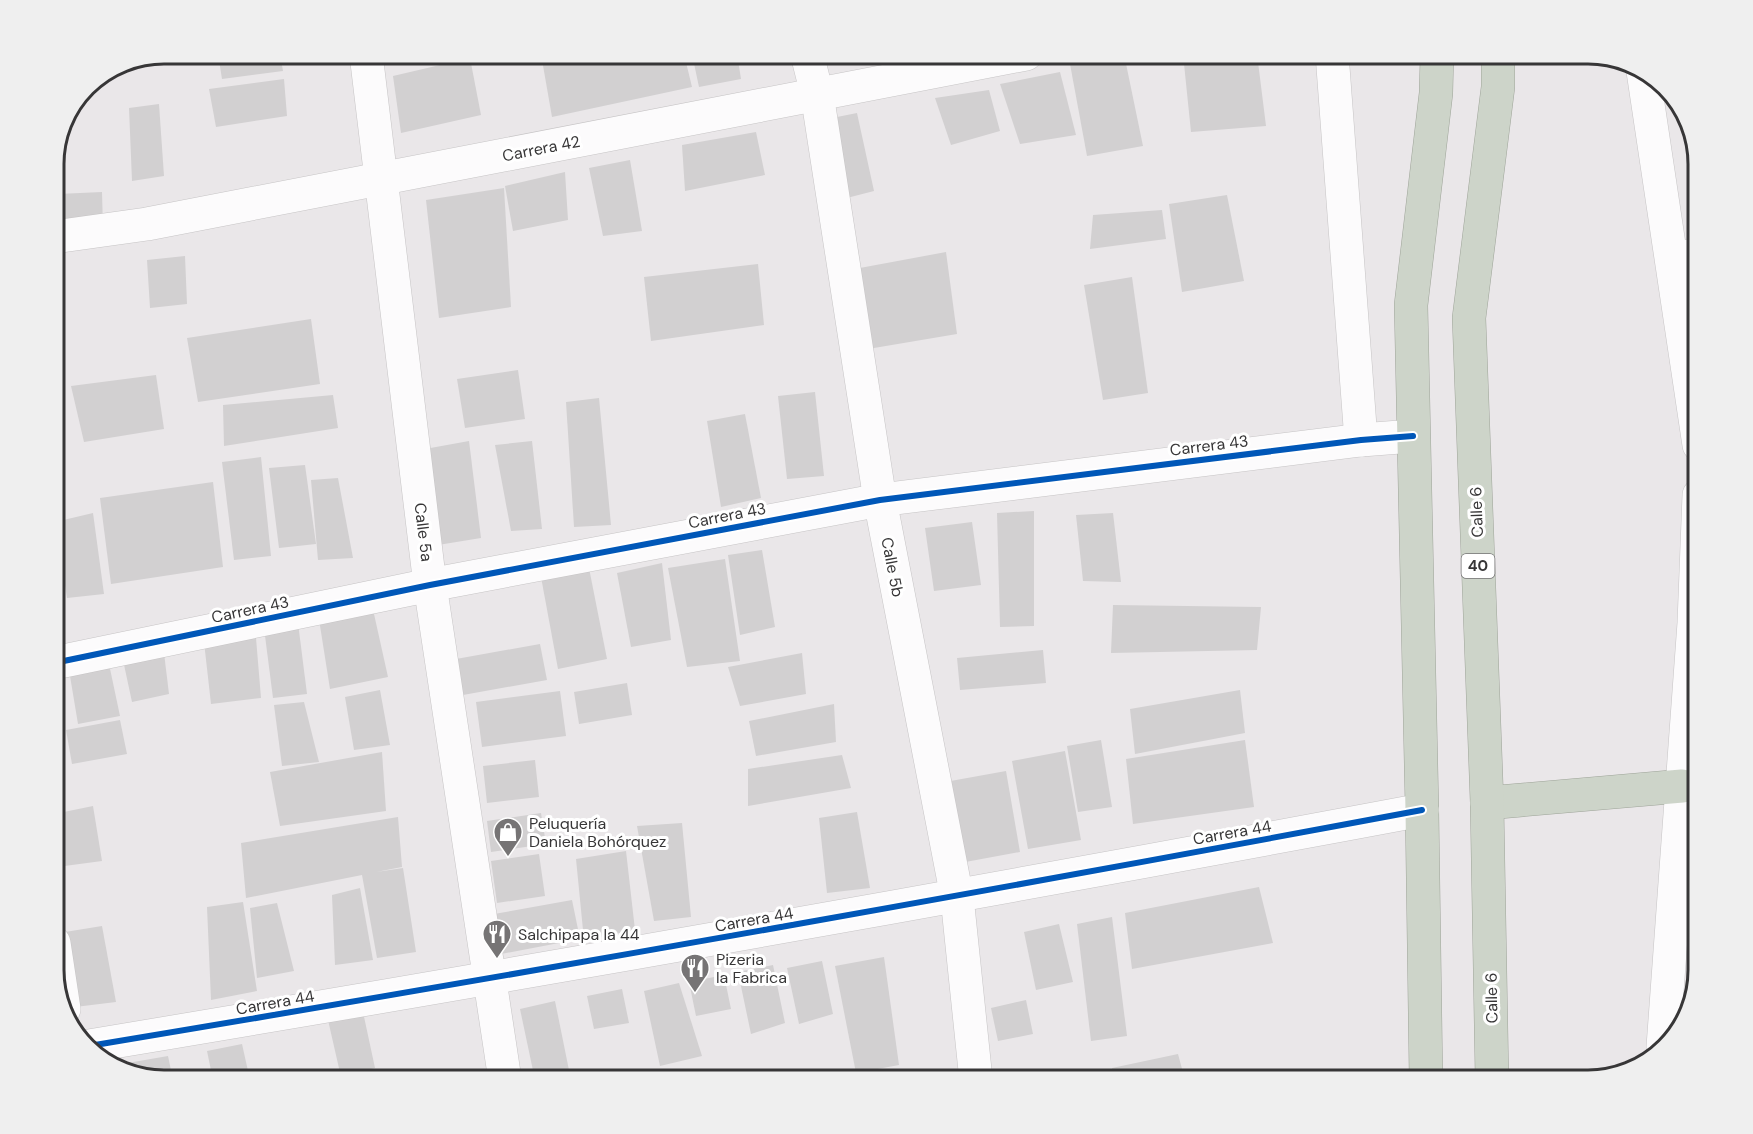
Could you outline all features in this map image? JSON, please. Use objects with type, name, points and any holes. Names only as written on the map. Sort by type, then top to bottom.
[{"type":"highway","points":[[1426,1070],[1411,305],[1436,93],[1437,64]]},
{"type":"highway","name":"Calle 6","points":[[1492,1070],[1487,803],[1469,318],[1498,87],[1498,64]]},
{"type":"highway","points":[[1487,803],[1682,786]]},
{"type":"street","name":"Calle 5a","points":[[367,64],[430,585],[503,1070]]},
{"type":"street","name":"Calle 5b","points":[[810,64],[817,94],[880,500],[957,897],[975,1070]]},
{"type":"street","name":"Carrera 42","points":[[65,235],[147,224],[974,64]]},
{"type":"street","points":[[1333,64],[1361,440]]},
{"type":"street","points":[[1646,82],[1685,250],[1688,292]]},
{"type":"street","name":"Carrera 43","points":[[65,661],[430,585],[880,500],[1361,440],[1413,436]]},
{"type":"street","points":[[1665,1033],[1687,882],[1682,786],[1688,716]]},
{"type":"street","name":"Carrera 44","points":[[99,1044],[489,980],[957,897],[1422,810]]},
{"type":"building","points":[[220,64],[282,64],[283,71],[222,79]]},
{"type":"building","points":[[444,64],[471,64],[481,115],[401,133],[393,76]]},
{"type":"building","points":[[543,64],[686,64],[692,87],[552,117]]},
{"type":"building","points":[[694,64],[739,64],[741,79],[699,87]]},
{"type":"building","points":[[1070,64],[1126,64],[1143,146],[1087,156]]},
{"type":"building","points":[[1184,64],[1258,64],[1266,126],[1191,132]]},
{"type":"building","points":[[1060,72],[1076,135],[1020,144],[1000,84]]},
{"type":"building","points":[[284,79],[287,116],[216,127],[209,89]]},
{"type":"building","points":[[989,90],[1000,131],[951,145],[935,98]]},
{"type":"building","points":[[159,104],[164,176],[132,181],[129,108]]},
{"type":"building","points":[[857,113],[874,191],[839,200],[822,120]]},
{"type":"building","points":[[756,132],[765,175],[685,191],[682,145]]},
{"type":"building","points":[[630,160],[642,231],[603,236],[589,168]]},
{"type":"building","points":[[565,172],[568,220],[513,231],[505,186]]},
{"type":"building","points":[[504,188],[511,307],[439,318],[426,200]]},
{"type":"building","points":[[102,192],[103,228],[65,230],[65,194]]},
{"type":"building","points":[[1227,195],[1244,281],[1182,292],[1169,204]]},
{"type":"building","points":[[1162,210],[1166,239],[1090,249],[1093,215]]},
{"type":"building","points":[[946,252],[957,334],[868,349],[849,270]]},
{"type":"building","points":[[185,256],[187,304],[150,308],[147,260]]},
{"type":"building","points":[[758,264],[764,325],[651,341],[644,277]]},
{"type":"building","points":[[1132,277],[1148,393],[1103,400],[1084,285]]},
{"type":"building","points":[[311,319],[320,384],[198,402],[187,338]]},
{"type":"building","points":[[518,370],[525,419],[465,428],[457,379]]},
{"type":"building","points":[[156,375],[164,429],[84,442],[71,386]]},
{"type":"building","points":[[815,392],[824,476],[787,479],[778,396]]},
{"type":"building","points":[[333,395],[338,428],[224,446],[223,405]]},
{"type":"building","points":[[599,398],[611,525],[574,527],[566,402]]},
{"type":"building","points":[[745,414],[761,498],[721,507],[707,421]]},
{"type":"building","points":[[469,441],[481,538],[438,545],[425,449]]},
{"type":"building","points":[[532,441],[542,529],[511,531],[495,445]]},
{"type":"building","points":[[261,457],[271,556],[234,560],[222,462]]},
{"type":"building","points":[[305,465],[316,544],[279,548],[269,468]]},
{"type":"building","points":[[338,478],[353,558],[318,560],[311,480]]},
{"type":"building","points":[[213,482],[223,567],[111,584],[100,498]]},
{"type":"building","points":[[1034,511],[1034,626],[1000,627],[997,513]]},
{"type":"building","points":[[93,513],[104,594],[67,598],[65,520]]},
{"type":"building","points":[[1113,513],[1121,582],[1083,581],[1076,515]]},
{"type":"building","points":[[972,522],[981,585],[934,591],[925,528]]},
{"type":"building","points":[[762,550],[775,627],[740,635],[728,555]]},
{"type":"building","points":[[725,559],[740,661],[687,667],[668,568]]},
{"type":"building","points":[[662,563],[671,640],[631,647],[617,573]]},
{"type":"building","points":[[589,568],[607,659],[558,669],[541,577]]},
{"type":"building","points":[[372,605],[388,677],[330,689],[318,613]]},
{"type":"building","points":[[1113,605],[1261,607],[1257,650],[1111,653]]},
{"type":"building","points":[[298,623],[307,694],[273,698],[264,628]]},
{"type":"building","points":[[255,626],[261,698],[211,704],[203,633]]},
{"type":"building","points":[[540,644],[547,680],[463,695],[456,659]]},
{"type":"building","points":[[1043,650],[1046,683],[960,690],[957,658]]},
{"type":"building","points":[[164,653],[169,694],[132,702],[123,660]]},
{"type":"building","points":[[802,653],[806,694],[740,706],[728,667]]},
{"type":"building","points":[[109,664],[120,716],[78,724],[69,670]]},
{"type":"building","points":[[627,683],[632,715],[579,724],[574,692]]},
{"type":"building","points":[[380,690],[390,745],[354,750],[345,697]]},
{"type":"building","points":[[1240,690],[1245,733],[1135,754],[1130,709]]},
{"type":"building","points":[[560,691],[566,736],[482,747],[476,702]]},
{"type":"building","points":[[304,702],[319,762],[282,766],[274,705]]},
{"type":"building","points":[[834,704],[836,742],[756,756],[749,721]]},
{"type":"building","points":[[120,720],[127,754],[72,764],[66,730]]},
{"type":"building","points":[[1101,740],[1112,807],[1078,812],[1067,746]]},
{"type":"building","points":[[1245,740],[1254,807],[1133,824],[1126,759]]},
{"type":"building","points":[[1065,751],[1081,840],[1028,849],[1012,761]]},
{"type":"building","points":[[382,752],[386,811],[280,826],[270,772]]},
{"type":"building","points":[[842,755],[851,788],[748,806],[748,769]]},
{"type":"building","points":[[535,760],[539,797],[487,803],[483,766]]},
{"type":"building","points":[[1006,771],[1020,852],[960,863],[945,782]]},
{"type":"building","points":[[93,806],[102,861],[65,866],[65,812]]},
{"type":"building","points":[[857,812],[870,888],[827,893],[819,818]]},
{"type":"building","points":[[541,813],[546,844],[491,852],[487,821]]},
{"type":"building","points":[[398,817],[402,867],[376,872],[403,868],[416,952],[377,958],[362,875],[246,898],[241,843]]},
{"type":"building","points":[[682,823],[691,917],[654,921],[637,826]]},
{"type":"building","points":[[626,851],[635,930],[584,940],[576,859]]},
{"type":"building","points":[[539,854],[545,896],[497,903],[491,861]]},
{"type":"building","points":[[1259,887],[1273,943],[1132,969],[1125,913]]},
{"type":"building","points":[[360,888],[373,960],[335,965],[332,895]]},
{"type":"building","points":[[572,900],[580,939],[501,954],[494,914]]},
{"type":"building","points":[[243,902],[257,991],[211,1000],[207,907]]},
{"type":"building","points":[[277,903],[294,971],[257,978],[250,908]]},
{"type":"building","points":[[1112,917],[1127,1036],[1091,1041],[1077,924]]},
{"type":"building","points":[[1059,924],[1073,982],[1036,990],[1024,932]]},
{"type":"building","points":[[102,926],[116,1002],[75,1007],[65,932]]},
{"type":"building","points":[[884,957],[899,1065],[872,1070],[855,1070],[835,966]]},
{"type":"building","points":[[822,961],[833,1014],[799,1024],[787,968]]},
{"type":"building","points":[[773,965],[785,1023],[751,1034],[738,972]]},
{"type":"building","points":[[724,975],[731,1009],[696,1016],[689,982]]},
{"type":"building","points":[[679,983],[702,1056],[660,1066],[644,991]]},
{"type":"building","points":[[622,989],[629,1023],[594,1029],[587,996]]},
{"type":"building","points":[[1026,1000],[1033,1034],[998,1041],[991,1008]]},
{"type":"building","points":[[555,1001],[569,1070],[533,1070],[520,1009]]},
{"type":"building","points":[[363,1012],[375,1068],[339,1070],[328,1020]]},
{"type":"building","points":[[242,1044],[248,1070],[211,1070],[207,1051]]},
{"type":"building","points":[[1178,1054],[1182,1070],[1112,1070],[1112,1068]]},
{"type":"building","points":[[168,1056],[171,1070],[152,1069],[130,1063]]},
{"type":"cycle path","points":[[65,661],[430,585],[880,500],[1361,440],[1413,436]]},
{"type":"cycle path","points":[[99,1044],[423,990],[1422,810]]},
{"type":"place","name":"Peluquería Daniela Bohórquez","points":[[508,858]]},
{"type":"place","name":"Salchipapa la 44","points":[[497,960]]},
{"type":"place","name":"Pizeria la Fabrica","points":[[695,994]]}]
